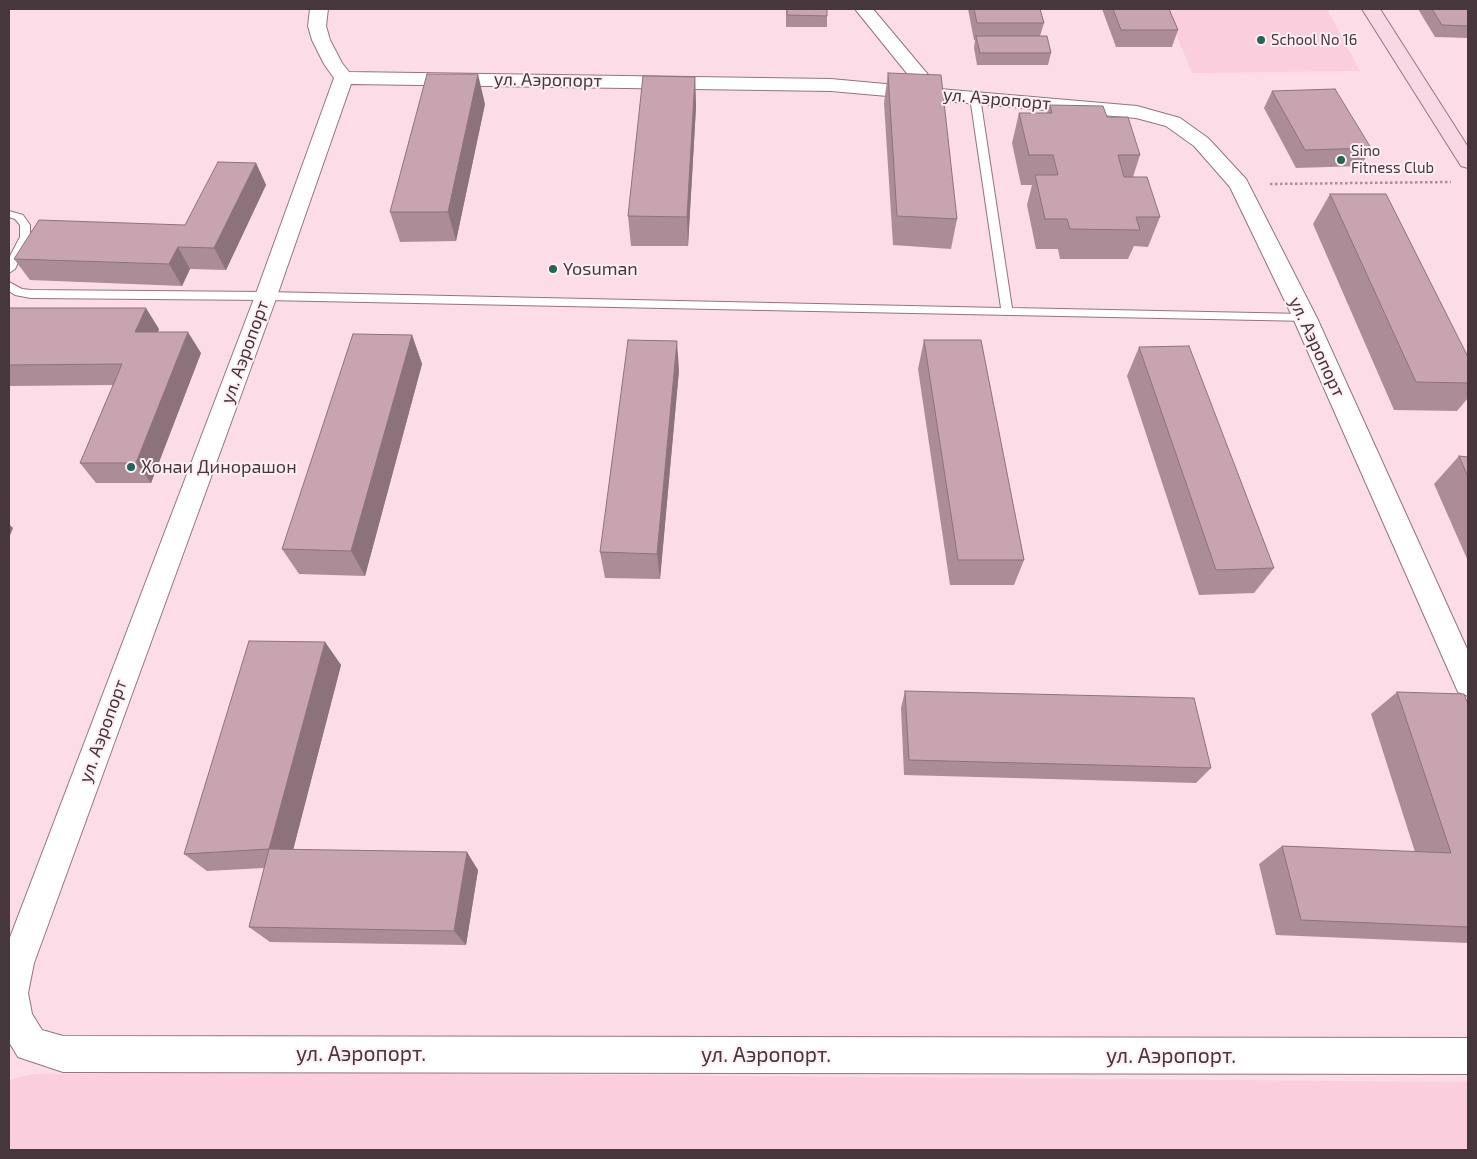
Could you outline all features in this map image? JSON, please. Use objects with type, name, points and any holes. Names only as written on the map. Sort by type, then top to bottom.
[{"type":"street","points":[[320,9],[317,26],[321,40],[332,64],[344,78]]},
{"type":"street","points":[[864,9],[934,93]]},
{"type":"street","points":[[1371,9],[1468,162]]},
{"type":"street","name":"ул. Аэропорт","points":[[63,1054],[32,1044],[15,1020],[11,993],[17,963],[266,296],[344,78],[831,85],[1138,112],[1173,122],[1201,142],[1239,184],[1305,318],[1468,683]]},
{"type":"street","name":"ул. Аэропорт.","points":[[63,1054],[1468,1056]]},
{"type":"lane","points":[[975,97],[1007,312]]},
{"type":"lane","points":[[9,214],[19,217],[25,225],[25,237],[9,269]]},
{"type":"lane","points":[[9,286],[19,292],[31,294],[266,296],[1305,318]]},
{"type":"path","points":[[1239,184],[1458,182]]},
{"type":"shaded area","name":"School No 16","points":[[1166,9],[1327,9],[1360,71],[1192,73]]},
{"type":"shaded area","points":[[286,1072],[1468,1082],[1468,1150],[9,1150],[9,1080],[33,1074]]},
{"type":"building","points":[[787,9],[827,9],[827,16],[787,15]]},
{"type":"building","points":[[974,9],[1040,9],[1044,23],[977,23]]},
{"type":"building","points":[[1113,9],[1169,9],[1178,30],[1121,30]]},
{"type":"building","points":[[1432,9],[1468,9],[1468,26],[1442,25]]},
{"type":"building","points":[[976,36],[1047,36],[1051,53],[980,53]]},
{"type":"building","points":[[888,73],[941,75],[957,219],[897,216]]},
{"type":"building","points":[[427,74],[478,74],[448,212],[390,212]]},
{"type":"building","points":[[643,76],[695,77],[687,217],[628,216]]},
{"type":"building","points":[[1335,89],[1371,148],[1305,150],[1272,91]]},
{"type":"building","points":[[1050,105],[1103,106],[1107,117],[1128,117],[1140,155],[1118,155],[1124,177],[1147,177],[1160,217],[1136,217],[1140,230],[1070,229],[1067,219],[1045,219],[1035,175],[1058,175],[1053,155],[1029,155],[1019,113],[1052,113]]},
{"type":"building","points":[[218,162],[256,163],[214,248],[178,247],[169,264],[14,259],[39,220],[185,225]]},
{"type":"building","points":[[1330,194],[1386,194],[1468,357],[1468,383],[1416,382]]},
{"type":"building","points":[[9,308],[146,308],[135,332],[188,332],[136,463],[80,463],[122,364],[9,365]]},
{"type":"building","points":[[353,334],[412,335],[351,551],[282,549]]},
{"type":"building","points":[[628,340],[677,341],[657,554],[600,552]]},
{"type":"building","points":[[924,340],[981,340],[1024,560],[958,560]]},
{"type":"building","points":[[1189,346],[1274,568],[1216,570],[1139,347]]},
{"type":"building","points":[[1459,456],[1468,457],[1468,477]]},
{"type":"building","points":[[249,641],[325,642],[269,849],[184,854]]},
{"type":"building","points":[[905,691],[1194,698],[1211,768],[909,760]]},
{"type":"building","points":[[1397,692],[1464,694],[1468,704],[1468,927],[1301,920],[1282,846],[1451,853]]},
{"type":"building","points":[[269,849],[467,852],[454,931],[249,927]]},
{"type":"place","name":"School No 16","points":[[1261,40]]},
{"type":"place","name":"Sino Fitness Club","points":[[1341,160]]},
{"type":"place","name":"Yosuman","points":[[553,269]]},
{"type":"place","name":"Хонаи Динорашон","points":[[131,467]]}]
